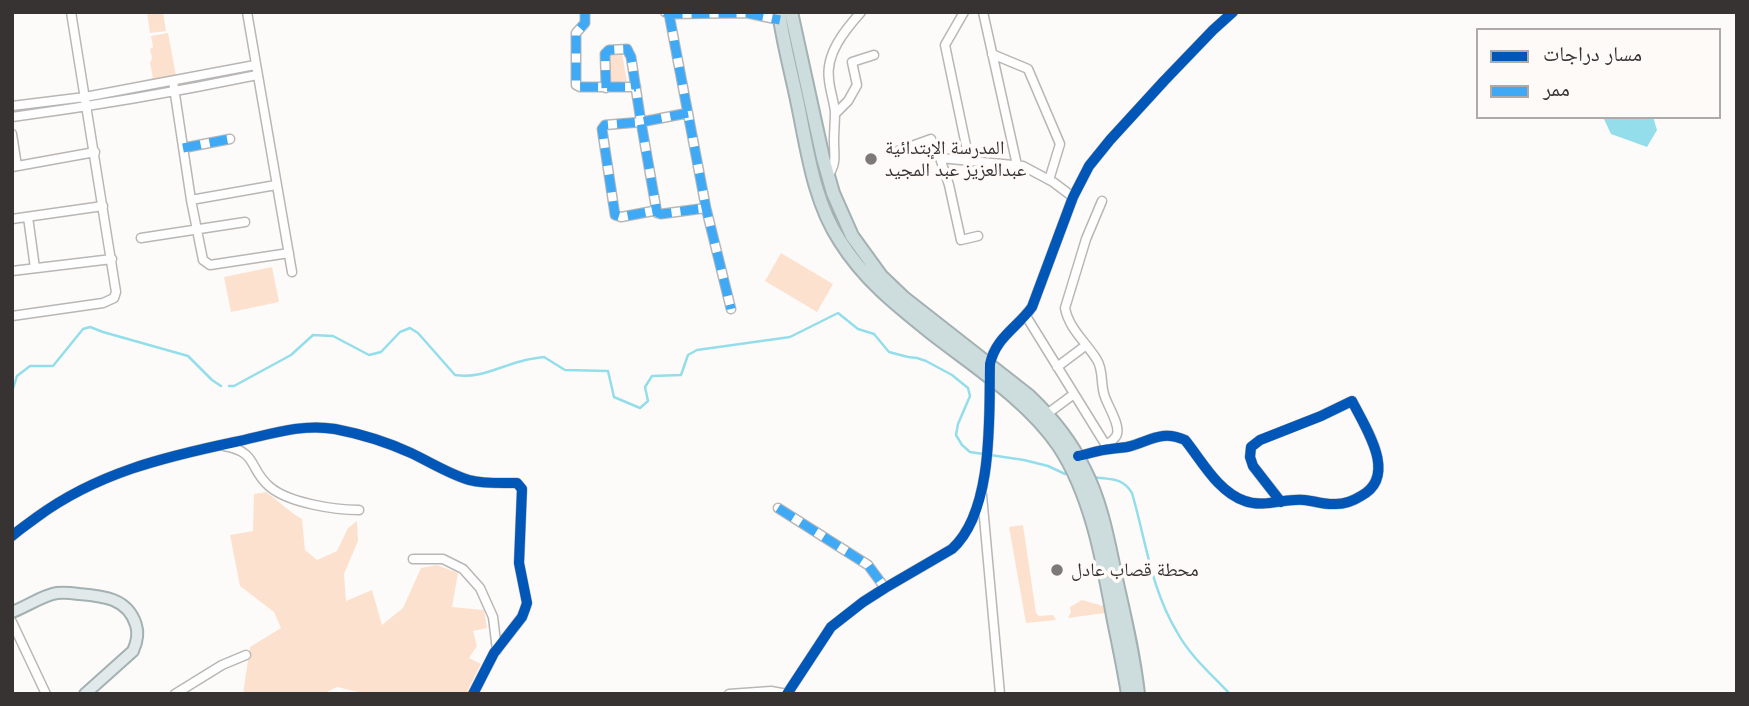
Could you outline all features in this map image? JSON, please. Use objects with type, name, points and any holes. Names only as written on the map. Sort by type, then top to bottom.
[{"type":"highway","points":[[784,15],[828,177],[852,236],[881,276],[904,298],[1029,396],[1047,414],[1078,456],[1105,526],[1138,694]]},
{"type":"highway","points":[[784,15],[815,179],[825,213],[838,240],[872,283],[1022,404],[1059,446],[1073,471],[1095,533],[1128,694]]},
{"type":"main road","points":[[12,612],[55,593],[104,596],[131,611],[138,631],[133,651],[85,694]]},
{"type":"street","points":[[12,316],[103,303],[114,299],[116,292],[71,12]]},
{"type":"street","points":[[247,12],[292,272]]},
{"type":"street","points":[[585,12],[585,23],[576,33],[576,85],[636,87]]},
{"type":"street","points":[[828,177],[835,163],[835,114],[829,69],[836,43],[861,12]]},
{"type":"street","points":[[964,12],[945,45],[969,160]]},
{"type":"street","points":[[983,12],[1017,165]]},
{"type":"street","points":[[729,694],[771,691],[787,694],[831,627],[863,602],[957,544],[969,525],[982,490],[986,469],[990,364],[996,347],[1026,316],[1037,295],[1073,197],[1089,166],[1110,140],[1233,12]]},
{"type":"street","points":[[731,309],[706,208],[667,13],[784,15]]},
{"type":"street","points":[[607,88],[605,54],[609,50],[626,50],[631,54],[657,213]]},
{"type":"street","points":[[992,54],[1028,69],[1060,144],[1049,180]]},
{"type":"street","points":[[835,114],[848,101],[856,85],[852,62],[874,55]]},
{"type":"street","points":[[12,117],[255,65]]},
{"type":"street","points":[[12,106],[86,102],[175,92],[257,75]]},
{"type":"street","points":[[173,81],[203,260],[210,265],[289,253]]},
{"type":"street","points":[[688,113],[641,122],[605,125],[602,130],[615,215],[621,217],[653,211],[661,214],[706,208]]},
{"type":"street","points":[[12,134],[15,166],[95,152]]},
{"type":"street","points":[[183,148],[230,139]]},
{"type":"street","points":[[898,151],[931,139],[949,185],[961,240],[978,236]]},
{"type":"street","points":[[940,158],[1023,166],[1073,197]]},
{"type":"street","points":[[191,200],[276,185]]},
{"type":"street","points":[[1102,201],[1086,239],[1065,308],[1067,317],[1101,370],[1104,396],[1117,427],[1117,435],[1107,447]]},
{"type":"street","points":[[12,219],[103,206]]},
{"type":"street","points":[[29,217],[35,268]]},
{"type":"street","points":[[141,238],[245,222]]},
{"type":"street","points":[[12,271],[112,259]]},
{"type":"street","points":[[1026,316],[1107,447]]},
{"type":"street","points":[[1057,367],[1085,345]]},
{"type":"street","points":[[1047,414],[1074,394]]},
{"type":"street","points":[[1078,456],[1107,447],[1127,447],[1166,435],[1176,436],[1185,440],[1213,477],[1244,501],[1258,504],[1280,502],[1302,500],[1327,504],[1349,503],[1369,492],[1374,485],[1379,463],[1376,450],[1352,401],[1260,440],[1251,447],[1253,466],[1280,502]]},
{"type":"street","points":[[12,536],[51,507],[114,474],[217,445],[296,428],[332,429],[370,437],[468,480],[517,483],[523,493],[519,563],[527,603],[522,617],[497,650],[473,694]]},
{"type":"street","points":[[217,445],[243,451],[264,482],[284,496],[324,507],[359,510]]},
{"type":"street","points":[[982,490],[1000,694]]},
{"type":"street","points":[[778,509],[868,565],[885,588]]},
{"type":"street","points":[[413,559],[443,559],[463,569],[480,588],[493,617],[497,650]]},
{"type":"street","points":[[12,622],[46,694]]},
{"type":"street","points":[[175,694],[222,665],[246,655]]},
{"type":"shaded area","points":[[147,12],[163,12],[166,31],[150,33]]},
{"type":"shaded area","points":[[168,33],[176,76],[136,84],[153,78],[150,63],[150,49],[153,47],[151,36]]},
{"type":"shaded area","points":[[622,54],[627,81],[611,83],[608,55]]},
{"type":"shaded area","points":[[781,253],[833,284],[817,312],[765,281]]},
{"type":"shaded area","points":[[272,267],[279,302],[231,312],[224,277]]},
{"type":"shaded area","points":[[266,492],[302,519],[305,550],[317,560],[337,551],[348,528],[357,521],[358,541],[344,574],[346,601],[372,590],[382,625],[403,608],[421,568],[437,565],[458,573],[452,607],[484,610],[487,628],[473,631],[477,646],[469,658],[481,664],[466,694],[367,694],[337,687],[323,694],[243,694],[250,647],[281,628],[274,612],[240,586],[230,535],[253,531],[254,494]]},
{"type":"shaded area","points":[[1023,525],[1036,613],[1039,616],[1053,615],[1056,620],[1026,623],[1009,527]]},
{"type":"shaded area","points":[[1082,600],[1103,606],[1105,613],[1068,618],[1070,607]]},
{"type":"water","points":[[1604,119],[1654,119],[1657,130],[1647,147],[1611,134]]},
{"type":"waterway","points":[[229,386],[234,386],[291,355],[313,335],[333,336],[369,355],[381,352],[400,332],[410,328],[418,333],[455,375],[481,374],[544,357],[565,370],[608,371],[614,397],[640,408],[648,401],[645,387],[652,376],[681,375],[688,355],[697,350],[790,337],[838,313],[858,329],[874,334],[889,352],[926,361],[952,375],[968,388],[970,396],[956,435],[970,452],[1024,460],[1065,474]]},
{"type":"waterway","points":[[12,392],[17,376],[30,366],[53,366],[83,329],[90,327],[188,356],[221,386]]},
{"type":"waterway","points":[[1093,477],[1120,482],[1132,493],[1155,582],[1168,616],[1188,649],[1230,694]]},
{"type":"marked path","points":[[585,12],[585,23],[576,33],[576,85],[636,87]]},
{"type":"marked path","points":[[665,12],[747,13],[780,20]]},
{"type":"marked path","points":[[669,14],[706,208],[731,309]]},
{"type":"marked path","points":[[606,88],[605,54],[609,50],[627,49],[631,57],[657,213]]},
{"type":"marked path","points":[[688,113],[641,122],[605,125],[602,129],[615,215],[621,217],[653,211],[661,214],[706,208]]},
{"type":"marked path","points":[[183,148],[230,139]]},
{"type":"marked path","points":[[778,508],[868,565],[885,588]]},
{"type":"cycle path","points":[[787,694],[831,627],[863,602],[952,549],[966,532],[976,511],[986,462],[990,364],[1002,340],[1032,307],[1073,197],[1089,166],[1110,140],[1233,12]]},
{"type":"cycle path","points":[[1078,456],[1127,447],[1162,436],[1177,437],[1185,440],[1227,491],[1245,501],[1260,504],[1274,502],[1282,501],[1289,500],[1343,503],[1361,496],[1372,487],[1377,476],[1376,451],[1352,401],[1260,440],[1251,447],[1253,466],[1281,502]]},
{"type":"cycle path","points":[[12,536],[60,502],[107,478],[183,454],[297,429],[322,428],[354,433],[402,449],[469,480],[517,483],[522,489],[519,563],[527,603],[522,617],[494,653],[473,694]]},
{"type":"place","name":"المدرسة الإبتدائية عبدالعزيز عبد المجيد","points":[[871,159]]},
{"type":"place","name":"محطة قصاب عادل","points":[[1057,570]]}]
